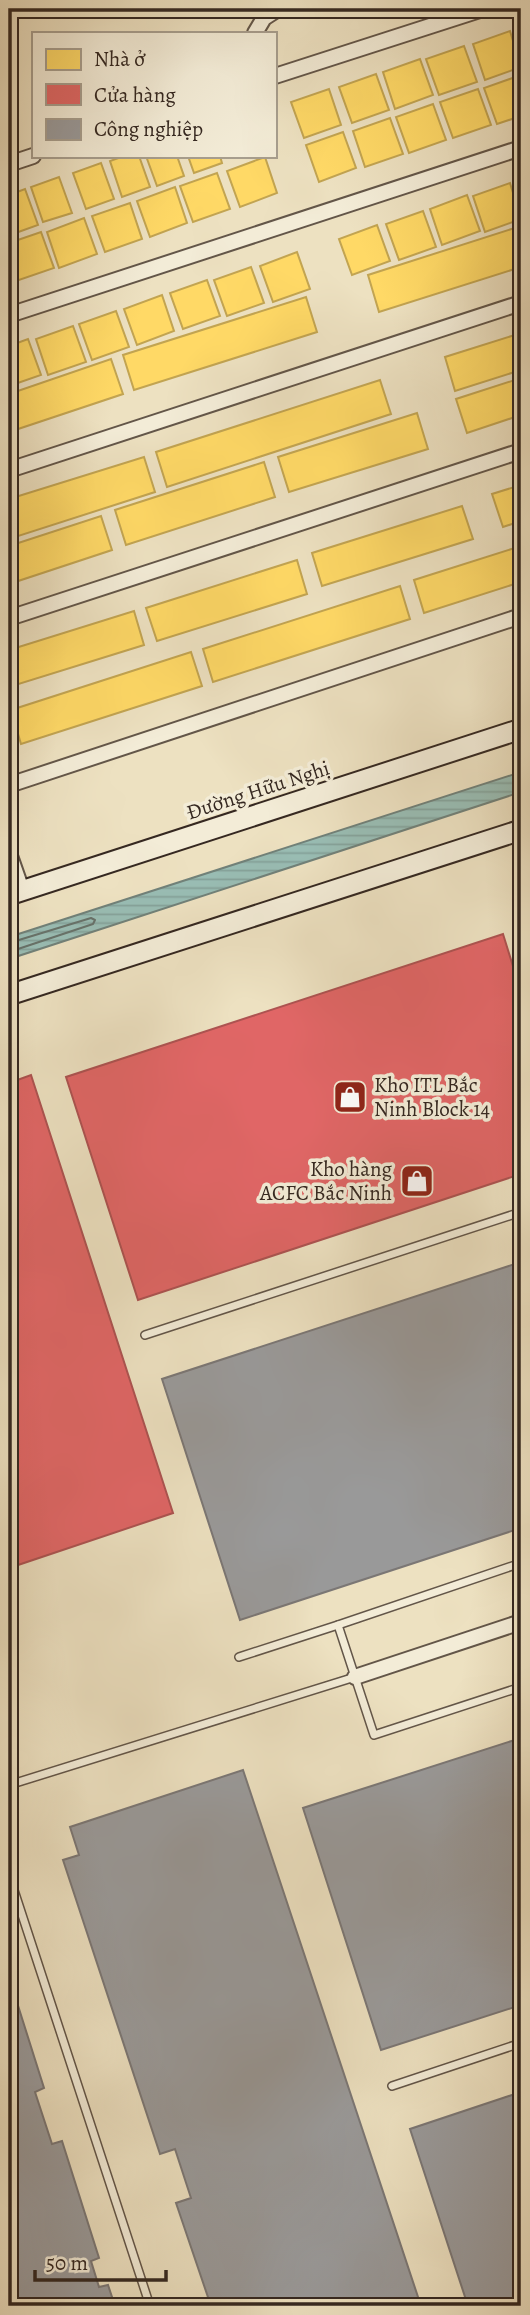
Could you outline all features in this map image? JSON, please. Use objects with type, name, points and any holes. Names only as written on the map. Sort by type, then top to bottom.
[{"type":"main road","name":"Đường Hữu Nghị","points":[[15,893],[521,729]]},
{"type":"main road","points":[[9,995],[521,830]]},
{"type":"street","points":[[256,32],[264,18],[278,9]]},
{"type":"street","points":[[276,76],[483,9]]},
{"type":"street","points":[[9,315],[521,148]]},
{"type":"street","points":[[9,164],[32,156]]},
{"type":"street","points":[[9,470],[521,303]]},
{"type":"street","points":[[9,618],[521,451]]},
{"type":"street","points":[[9,785],[521,616]]},
{"type":"street","points":[[9,853],[15,893]]},
{"type":"street","points":[[355,1677],[521,1622]]},
{"type":"lane","points":[[145,1335],[521,1212]]},
{"type":"lane","points":[[239,1657],[521,1563]]},
{"type":"lane","points":[[338,1625],[374,1735],[521,1688]]},
{"type":"lane","points":[[9,1767],[11,1784],[355,1677]]},
{"type":"lane","points":[[9,1875],[150,2306]]},
{"type":"lane","points":[[392,2086],[521,2043]]},
{"type":"water","points":[[521,772],[521,792],[9,959],[9,937]]},
{"type":"building: Nhà ở","points":[[510,31],[521,67],[485,80],[473,44]]},
{"type":"building: Nhà ở","points":[[464,46],[477,82],[439,95],[426,59]]},
{"type":"building: Nhà ở","points":[[420,59],[433,95],[395,109],[383,72]]},
{"type":"building: Nhà ở","points":[[376,74],[389,110],[352,123],[339,87]]},
{"type":"building: Nhà ở","points":[[521,75],[521,116],[497,124],[484,88]]},
{"type":"building: Nhà ở","points":[[329,89],[341,125],[304,138],[291,102]]},
{"type":"building: Nhà ở","points":[[478,89],[491,125],[453,138],[440,102]]},
{"type":"building: Nhà ở","points":[[433,104],[446,140],[409,153],[396,117]]},
{"type":"building: Nhà ở","points":[[390,118],[403,154],[365,167],[353,131]]},
{"type":"building: Nhà ở","points":[[343,132],[356,168],[319,182],[306,145]]},
{"type":"building: Nhà ở","points":[[118,158],[140,158],[150,187],[122,197],[110,161]]},
{"type":"building: Nhà ở","points":[[147,158],[178,158],[184,176],[157,186]]},
{"type":"building: Nhà ở","points":[[189,158],[221,158],[222,163],[194,173]]},
{"type":"building: Nhà ở","points":[[265,158],[277,193],[240,207],[227,171]]},
{"type":"building: Nhà ở","points":[[101,163],[114,199],[86,209],[73,173]]},
{"type":"building: Nhà ở","points":[[217,173],[230,209],[193,222],[180,186]]},
{"type":"building: Nhà ở","points":[[59,177],[72,213],[43,222],[31,187]]},
{"type":"building: Nhà ở","points":[[510,183],[521,219],[485,232],[473,196]]},
{"type":"building: Nhà ở","points":[[175,187],[187,223],[150,237],[137,201]]},
{"type":"building: Nhà ở","points":[[25,189],[38,225],[10,235],[9,195]]},
{"type":"building: Nhà ở","points":[[467,195],[480,231],[442,245],[430,209]]},
{"type":"building: Nhà ở","points":[[130,203],[142,239],[105,252],[92,216]]},
{"type":"building: Nhà ở","points":[[423,211],[436,247],[399,260],[386,224]]},
{"type":"building: Nhà ở","points":[[84,218],[97,254],[59,268],[47,232]]},
{"type":"building: Nhà ở","points":[[377,225],[390,261],[352,275],[339,239]]},
{"type":"building: Nhà ở","points":[[521,226],[521,267],[379,312],[368,275]]},
{"type":"building: Nhà ở","points":[[41,232],[54,268],[16,281],[9,260],[9,243]]},
{"type":"building: Nhà ở","points":[[297,252],[310,289],[273,302],[260,266]]},
{"type":"building: Nhà ở","points":[[251,267],[264,303],[227,316],[214,280]]},
{"type":"building: Nhà ở","points":[[207,280],[220,316],[183,329],[170,293]]},
{"type":"building: Nhà ở","points":[[162,295],[174,331],[137,345],[124,309]]},
{"type":"building: Nhà ở","points":[[306,297],[317,332],[134,390],[123,355]]},
{"type":"building: Nhà ở","points":[[116,311],[129,347],[92,360],[79,324]]},
{"type":"building: Nhà ở","points":[[73,326],[86,362],[48,375],[36,339]]},
{"type":"building: Nhà ở","points":[[521,333],[521,370],[455,391],[445,357]]},
{"type":"building: Nhà ở","points":[[28,339],[41,375],[9,386],[9,346]]},
{"type":"building: Nhà ở","points":[[111,359],[123,394],[9,432],[9,394]]},
{"type":"building: Nhà ở","points":[[521,378],[521,415],[467,433],[456,399]]},
{"type":"building: Nhà ở","points":[[380,380],[391,414],[167,487],[156,452]]},
{"type":"building: Nhà ở","points":[[417,413],[428,449],[289,492],[278,457]]},
{"type":"building: Nhà ở","points":[[144,457],[155,492],[9,539],[9,499]]},
{"type":"building: Nhà ở","points":[[264,462],[275,497],[126,545],[115,510]]},
{"type":"building: Nhà ở","points":[[521,485],[521,521],[503,527],[492,494]]},
{"type":"building: Nhà ở","points":[[462,506],[473,539],[322,586],[312,553]]},
{"type":"building: Nhà ở","points":[[101,516],[112,550],[9,584],[9,546]]},
{"type":"building: Nhà ở","points":[[521,546],[521,582],[424,613],[414,580]]},
{"type":"building: Nhà ở","points":[[297,560],[307,594],[157,641],[146,608]]},
{"type":"building: Nhà ở","points":[[400,586],[410,619],[213,682],[203,649]]},
{"type":"building: Nhà ở","points":[[134,611],[144,645],[9,687],[9,650]]},
{"type":"building: Nhà ở","points":[[191,652],[202,686],[21,744],[11,710]]},
{"type":"building: Cửa hàng","points":[[503,934],[521,992],[521,1174],[138,1300],[66,1077]]},
{"type":"building: Cửa hàng","points":[[31,1075],[173,1513],[9,1568],[9,1083]]},
{"type":"building: Công nghiệp","points":[[521,1262],[521,1528],[240,1620],[162,1379]]},
{"type":"building: Công nghiệp","points":[[521,1738],[521,2005],[381,2050],[303,1808]]},
{"type":"building: Công nghiệp","points":[[243,1770],[421,2306],[211,2306],[176,2203],[191,2198],[175,2149],[160,2154],[63,1860],[79,1855],[70,1827]]},
{"type":"building: Công nghiệp","points":[[9,1977],[44,2088],[35,2092],[52,2144],[62,2141],[99,2258],[91,2261],[99,2287],[108,2285],[115,2306],[9,2306]]},
{"type":"building: Công nghiệp","points":[[521,2092],[521,2306],[468,2306],[410,2129]]},
{"type":"place","name":"Kho ITL Bắc Ninh Block 14","points":[[350,1097]]},
{"type":"place","name":"Kho hàng ACFC Bắc Ninh","points":[[417,1181]]}]
